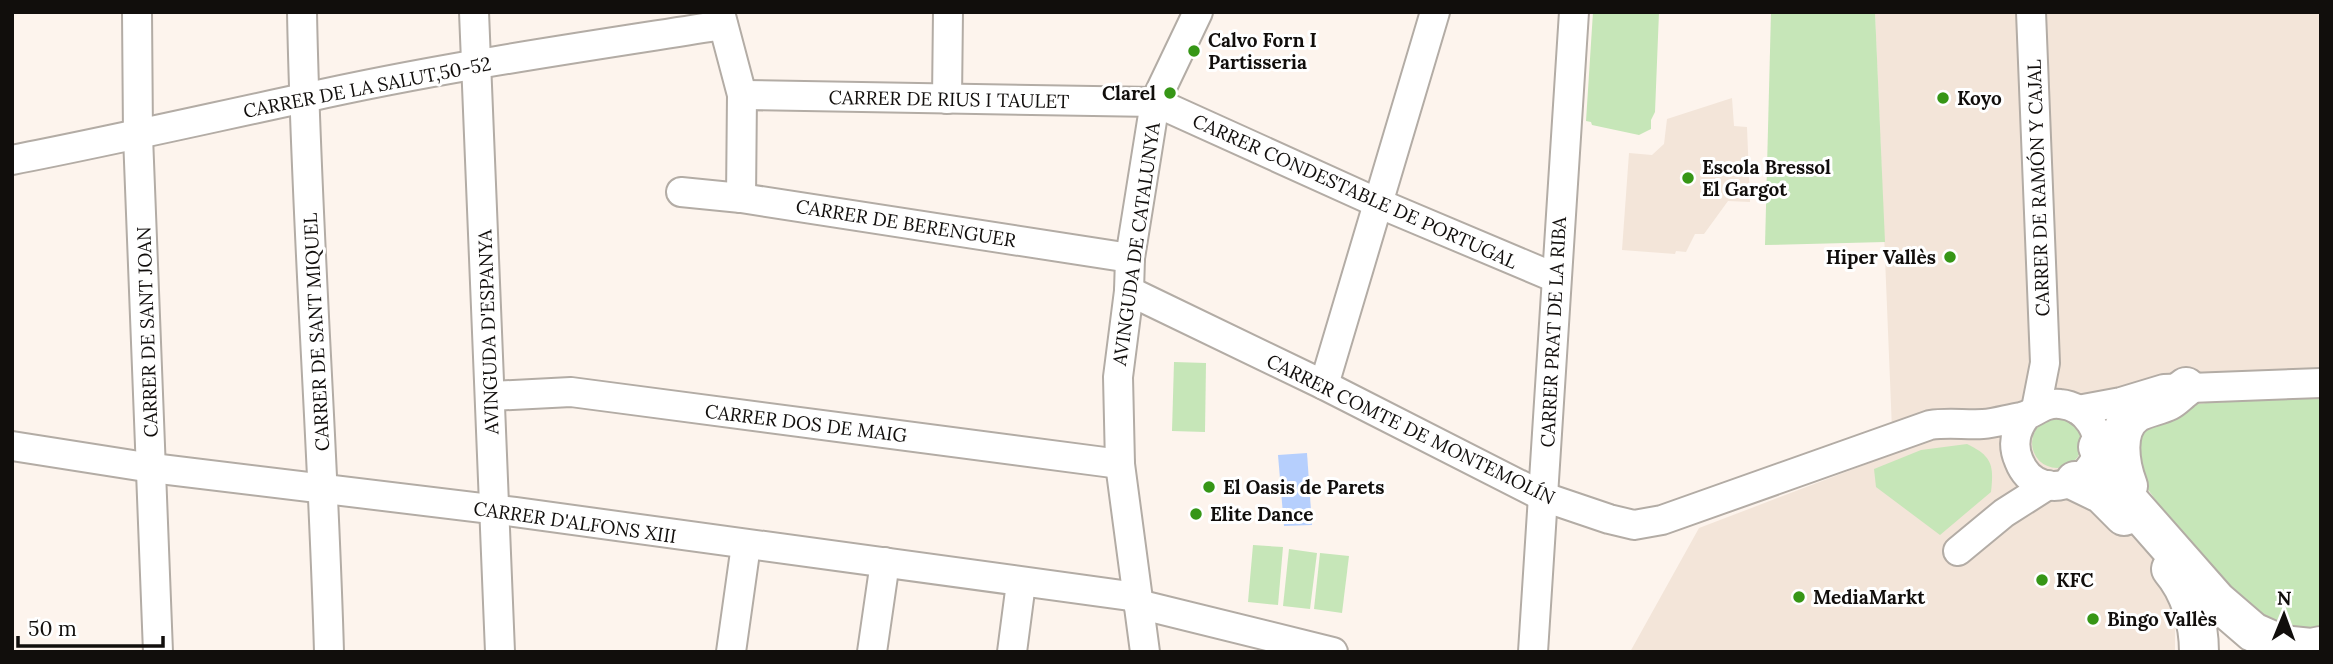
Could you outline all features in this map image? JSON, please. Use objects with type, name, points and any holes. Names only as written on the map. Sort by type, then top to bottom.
[{"type":"highway","points":[[2147,522],[2124,476],[2120,444],[2128,421],[2135,413],[2168,401],[2186,387]]},
{"type":"highway","points":[[2097,442],[2113,484],[2217,601],[2253,632],[2282,645],[2311,648],[2321,646]]},
{"type":"highway","points":[[2062,483],[2102,494],[2177,576],[2195,619],[2199,652]]},
{"type":"street","name":"CARRER DE SANT JOAN","points":[[137,12],[138,136],[158,652]]},
{"type":"street","name":"CARRER DE SANT MIQUEL","points":[[302,12],[330,652]]},
{"type":"street","name":"AVINGUDA D'ESPANYA","points":[[474,12],[500,652]]},
{"type":"street","points":[[947,99],[948,12]]},
{"type":"street","name":"AVINGUDA DE CATALUNYA","points":[[1145,652],[1120,464],[1118,377],[1129,291],[1130,258],[1155,102],[1198,12]]},
{"type":"street","points":[[1324,385],[1435,12]]},
{"type":"street","name":"CARRER PRAT DE LA RIBA","points":[[1533,652],[1574,12]]},
{"type":"street","name":"CARRER DE RAMÓN Y CAJAL","points":[[2031,12],[2045,363],[2051,410]]},
{"type":"street","name":"CARRER DE LA SALUT,50-52","points":[[12,160],[138,136],[304,98],[721,18]]},
{"type":"street","points":[[721,18],[742,95],[741,198]]},
{"type":"street","name":"CARRER DE RIUS I TAULET","points":[[742,95],[1155,102]]},
{"type":"street","name":"CARRER CONDESTABLE DE PORTUGAL","points":[[1155,102],[1378,203],[1556,278]]},
{"type":"street","name":"CARRER DE BERENGUER","points":[[681,192],[741,198],[1130,258]]},
{"type":"street","name":"CARRER COMTE DE MONTEMOLÍN","points":[[1129,291],[1324,385],[1544,497],[1634,525],[1662,520],[1930,425],[1948,422],[1982,424],[2051,410],[2121,402],[2164,389],[2321,383]]},
{"type":"street","name":"CARRER DOS DE MAIG","points":[[491,396],[571,392],[1120,464]]},
{"type":"street","points":[[1958,551],[2004,513],[2088,471],[2093,463],[2097,442],[2121,402]]},
{"type":"street","points":[[2004,513],[2017,458],[2018,429],[2051,410],[2091,422],[2097,442]]},
{"type":"street","points":[[1982,424],[2017,458],[2029,476],[2062,483]]},
{"type":"street","name":"CARRER D'ALFONS XIII","points":[[12,446],[152,468],[884,562],[1138,601],[1334,652]]},
{"type":"street","points":[[731,652],[746,545]]},
{"type":"street","points":[[872,652],[884,562]]},
{"type":"street","points":[[1012,652],[1021,583]]},
{"type":"shaded area","points":[[1875,12],[2321,12],[2321,397],[2206,403],[2148,410],[2064,445],[2157,565],[2175,615],[2175,652],[1630,652],[1699,528],[1893,454]]},
{"type":"shaded area","name":"Escola Bressol El Gargot","points":[[1732,98],[1734,126],[1747,127],[1750,202],[1728,201],[1704,234],[1695,234],[1686,252],[1676,251],[1675,254],[1622,250],[1629,153],[1652,155],[1664,144],[1667,119]]},
{"type":"green space","points":[[1593,12],[1659,12],[1655,112],[1651,129],[1639,135],[1592,125],[1586,121]]},
{"type":"green space","points":[[1771,12],[1875,12],[1885,242],[1765,245]]},
{"type":"green space","points":[[1174,362],[1206,363],[1205,432],[1172,431]]},
{"type":"green space","points":[[2321,397],[2321,633],[2290,633],[2253,617],[2208,573],[2134,470],[2135,443],[2148,410],[2206,403]]},
{"type":"green space","points":[[2057,418],[2074,426],[2082,443],[2074,460],[2057,468],[2040,460],[2032,443],[2040,426]]},
{"type":"green space","points":[[1967,444],[1982,453],[1990,462],[1991,492],[1940,535],[1876,487],[1874,469],[1921,450]]},
{"type":"green space","points":[[1253,545],[1283,547],[1278,605],[1248,602]]},
{"type":"green space","points":[[1289,549],[1317,553],[1310,609],[1283,606]]},
{"type":"green space","points":[[1320,553],[1349,556],[1342,613],[1314,609]]},
{"type":"water","points":[[1307,453],[1312,525],[1284,526],[1278,455]]},
{"type":"place","name":"Calvo Forn I Partisseria","points":[[1194,51]]},
{"type":"place","name":"Clarel","points":[[1170,93]]},
{"type":"place","name":"Koyo","points":[[1943,98]]},
{"type":"place","name":"Escola Bressol El Gargot","points":[[1688,178]]},
{"type":"place","name":"Hiper Vallès","points":[[1950,257]]},
{"type":"place","name":"El Oasis de Parets","points":[[1209,487]]},
{"type":"place","name":"Elite Dance","points":[[1196,514]]},
{"type":"place","name":"KFC","points":[[2042,580]]},
{"type":"place","name":"MediaMarkt","points":[[1799,597]]},
{"type":"place","name":"Bingo Vallès","points":[[2093,619]]}]
